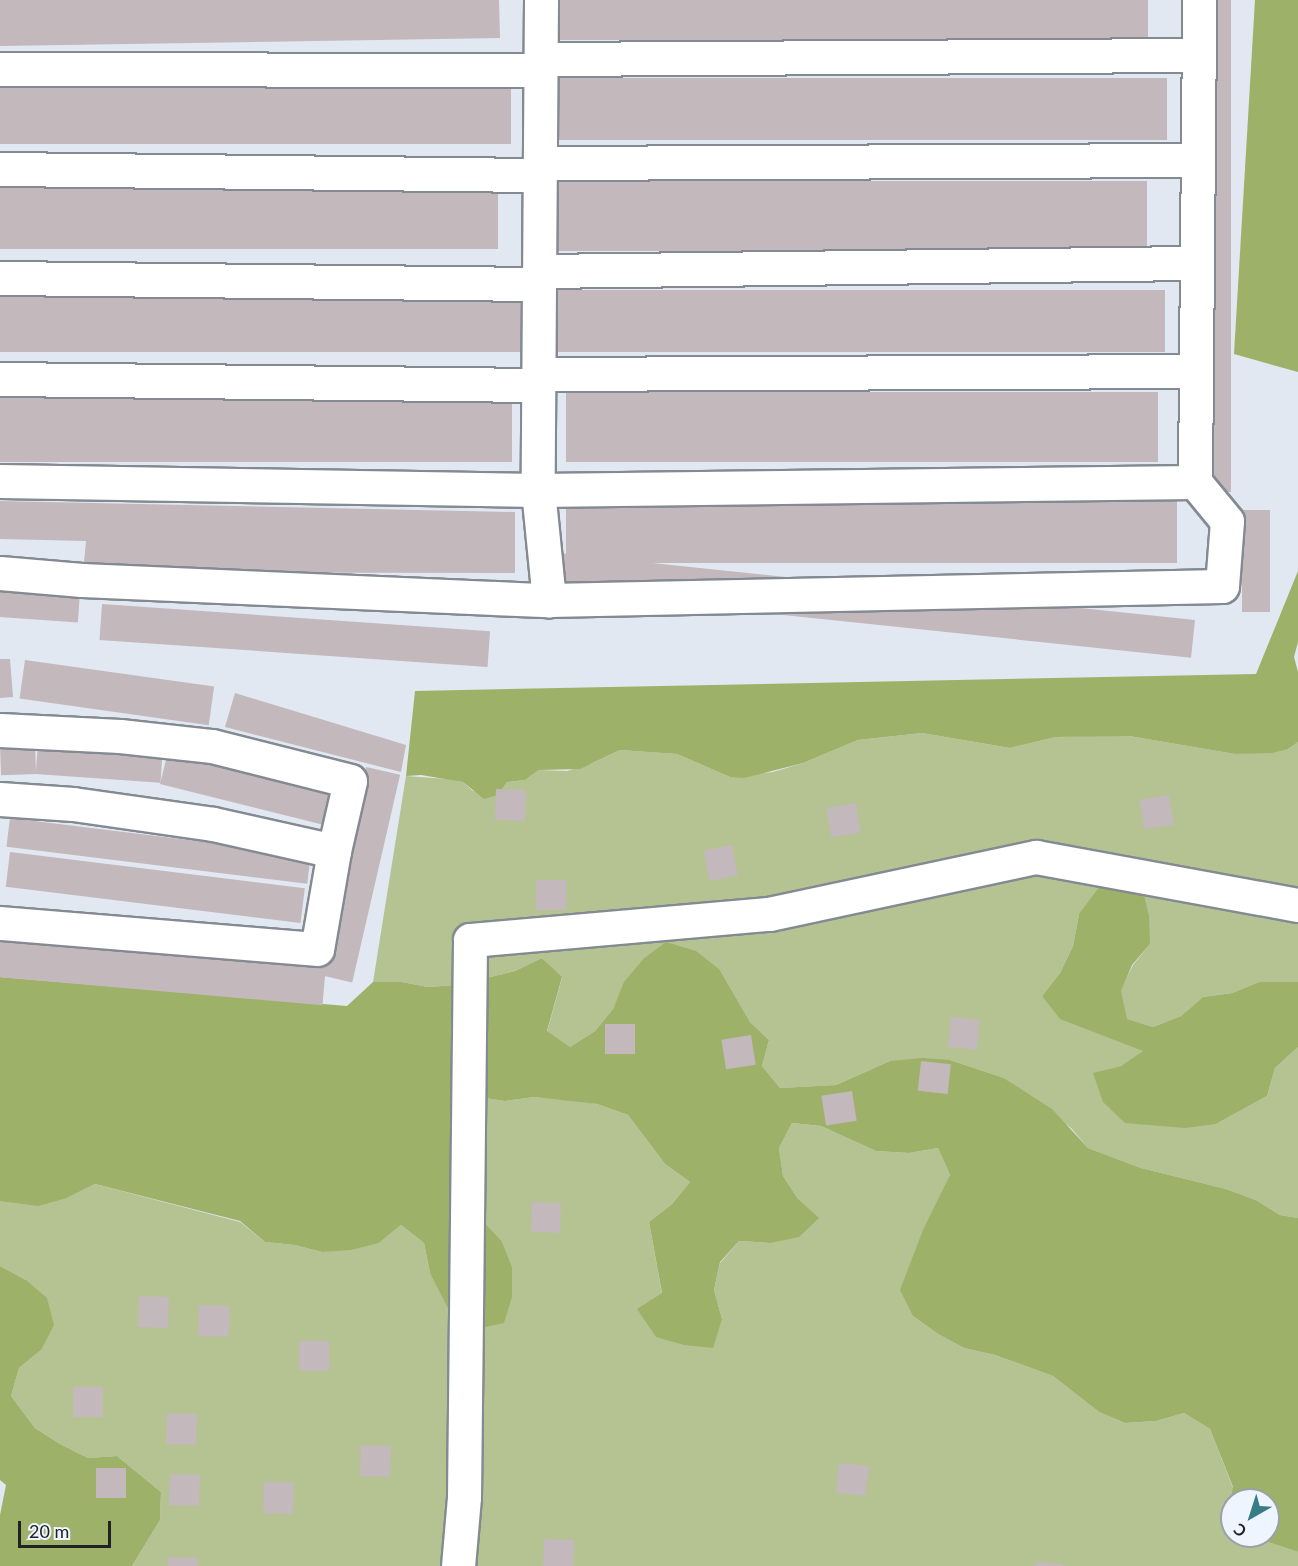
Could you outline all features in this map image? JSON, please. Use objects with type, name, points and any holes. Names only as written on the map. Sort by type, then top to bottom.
[{"type":"lane","points":[[541,0],[538,490],[549,600]]},
{"type":"lane","points":[[0,573],[93,580],[549,600],[1222,586],[1227,521],[1195,482],[1199,0]]},
{"type":"lane","points":[[0,69],[1198,55]]},
{"type":"lane","points":[[0,169],[540,169],[1197,160]]},
{"type":"lane","points":[[0,278],[539,277],[1197,263]]},
{"type":"lane","points":[[0,379],[538,380],[1196,371]]},
{"type":"lane","points":[[0,481],[538,490],[1195,482]]},
{"type":"lane","points":[[0,730],[120,736],[212,746],[350,781],[334,851],[317,949],[0,923]]},
{"type":"lane","points":[[0,800],[73,804],[213,824],[334,851]]},
{"type":"lane","points":[[458,1566],[464,1497],[470,940],[769,914],[1036,857],[1298,905]]},
{"type":"green space","points":[[1255,0],[1298,0],[1298,372],[1234,354]]},
{"type":"green space","points":[[1298,571],[1298,642],[1294,657],[1298,672],[1298,742],[1288,749],[1272,753],[1235,754],[1129,736],[1056,737],[1010,748],[922,733],[858,740],[803,763],[744,778],[730,777],[677,754],[620,750],[580,769],[539,770],[525,780],[507,782],[498,795],[484,799],[463,782],[421,775],[406,776],[415,691],[1256,674]]},
{"type":"green space","points":[[922,733],[1010,748],[1056,737],[1129,736],[1235,754],[1288,749],[1298,742],[1298,982],[1259,982],[1232,993],[1203,997],[1181,1016],[1153,1027],[1126,1019],[1120,991],[1133,965],[1150,944],[1079,914],[1073,946],[1060,973],[1042,996],[1116,1039],[1144,1051],[1121,1066],[1094,1074],[1126,1123],[1216,1124],[1267,1096],[1275,1068],[1298,1047],[1298,1218],[1280,1215],[1256,1200],[1226,1189],[1141,1168],[1088,1148],[1071,1128],[1004,1078],[950,1060],[890,1061],[836,1085],[780,1088],[762,1066],[769,1040],[750,1022],[720,970],[643,959],[625,982],[613,1009],[595,1031],[570,1047],[547,1032],[562,978],[542,958],[515,971],[457,985],[428,987],[402,982],[373,982],[406,776],[463,782],[473,791],[498,795],[507,782],[525,780],[539,770],[567,771],[593,763],[620,750],[677,754],[730,777],[773,772],[803,763],[858,740]]},
{"type":"green space","points":[[1100,886],[1142,887],[1149,916],[1150,944],[1132,965],[1121,991],[1127,1019],[1153,1027],[1181,1016],[1203,997],[1232,993],[1259,982],[1298,982],[1298,1047],[1275,1068],[1267,1096],[1216,1124],[1185,1128],[1125,1123],[1103,1102],[1093,1073],[1121,1066],[1143,1051],[1060,1019],[1042,996],[1060,973],[1073,946],[1079,914]]},
{"type":"green space","points":[[666,942],[696,951],[720,970],[750,1022],[769,1040],[762,1066],[780,1088],[836,1085],[890,1061],[922,1058],[950,1060],[1004,1078],[1052,1109],[1088,1148],[1141,1168],[1226,1189],[1256,1200],[1280,1215],[1298,1218],[1298,1552],[1280,1546],[1280,1488],[1233,1488],[1210,1429],[1184,1413],[1156,1421],[1125,1423],[1099,1412],[1053,1376],[995,1355],[964,1348],[938,1334],[913,1316],[900,1290],[923,1230],[950,1175],[938,1148],[909,1153],[876,1151],[821,1126],[792,1123],[779,1148],[783,1176],[798,1199],[819,1218],[799,1237],[770,1243],[739,1241],[720,1262],[714,1290],[722,1319],[713,1348],[684,1345],[656,1337],[637,1309],[662,1293],[649,1222],[672,1204],[690,1182],[665,1164],[628,1115],[597,1104],[535,1097],[505,1101],[478,1097],[482,1220],[501,1240],[512,1267],[512,1297],[504,1323],[476,1329],[451,1314],[430,1273],[424,1243],[401,1225],[379,1243],[351,1250],[322,1252],[295,1245],[265,1242],[240,1221],[95,1184],[67,1198],[38,1206],[0,1201],[0,977],[347,1006],[373,982],[402,982],[428,987],[457,985],[515,971],[542,958],[562,977],[547,1031],[570,1047],[595,1031],[613,1009],[624,982],[643,959]]},
{"type":"green space","points":[[478,1097],[505,1101],[535,1097],[567,1099],[597,1104],[628,1115],[665,1164],[690,1182],[672,1204],[649,1222],[662,1294],[722,1319],[714,1290],[720,1263],[739,1241],[770,1243],[798,1199],[783,1176],[779,1148],[792,1123],[821,1126],[876,1151],[909,1153],[938,1148],[950,1175],[938,1203],[913,1316],[938,1334],[964,1348],[995,1355],[1053,1376],[1099,1412],[1125,1423],[1156,1421],[1184,1413],[1210,1429],[1233,1488],[1220,1488],[1220,1548],[1280,1548],[1280,1546],[1298,1552],[1298,1566],[132,1566],[160,1520],[161,1492],[117,1456],[88,1458],[35,1428],[11,1396],[19,1368],[41,1350],[26,1280],[0,1266],[0,1201],[67,1198],[95,1184],[240,1222],[265,1242],[295,1245],[322,1252],[379,1243],[401,1225],[424,1243],[430,1273],[501,1240],[482,1220]]},
{"type":"green space","points":[[0,1266],[26,1280],[47,1298],[54,1325],[41,1350],[19,1368],[11,1396],[35,1428],[60,1444],[88,1458],[117,1456],[161,1492],[160,1520],[132,1566],[0,1566],[0,1515],[6,1485],[0,1480]]},
{"type":"building","points":[[0,0],[499,0],[500,38],[0,46]]},
{"type":"building","points":[[556,0],[1148,0],[1148,40],[556,40]]},
{"type":"building","points":[[1205,0],[1231,0],[1231,492],[1205,492]]},
{"type":"building","points":[[556,78],[1167,78],[1167,140],[556,140]]},
{"type":"building","points":[[0,82],[511,82],[511,144],[0,144]]},
{"type":"building","points":[[0,179],[498,179],[498,249],[0,249]]},
{"type":"building","points":[[555,181],[1147,181],[1147,251],[555,251]]},
{"type":"building","points":[[0,290],[522,290],[522,352],[0,352]]},
{"type":"building","points":[[555,290],[1165,290],[1165,352],[555,352]]},
{"type":"building","points":[[566,392],[1158,392],[1158,462],[566,462]]},
{"type":"building","points":[[0,398],[512,398],[512,462],[0,462]]},
{"type":"building","points":[[0,501],[515,512],[515,573],[83,572],[86,541],[0,539]]},
{"type":"building","points":[[566,501],[1177,501],[1177,563],[566,563]]},
{"type":"building","points":[[1242,510],[1270,510],[1270,612],[1242,612]]},
{"type":"building","points":[[553,552],[1195,620],[1191,658],[549,590]]},
{"type":"building","points":[[0,589],[80,595],[78,623],[0,617]]},
{"type":"building","points":[[102,604],[490,631],[488,667],[99,640]]},
{"type":"building","points":[[0,659],[10,659],[13,697],[0,698]]},
{"type":"building","points":[[25,660],[214,687],[209,725],[20,699]]},
{"type":"building","points":[[235,693],[406,745],[401,772],[225,727]]},
{"type":"building","points":[[38,742],[163,751],[160,783],[36,774]]},
{"type":"building","points":[[35,744],[36,774],[1,775],[0,745]]},
{"type":"building","points":[[168,752],[331,793],[323,825],[160,784]]},
{"type":"building","points":[[366,767],[400,775],[352,982],[318,975]]},
{"type":"building","points":[[496,789],[526,790],[525,821],[495,820]]},
{"type":"building","points":[[1169,795],[1174,825],[1144,829],[1139,800]]},
{"type":"building","points":[[856,803],[861,833],[831,837],[826,808]]},
{"type":"building","points":[[10,818],[311,855],[307,884],[6,847]]},
{"type":"building","points":[[732,845],[738,875],[709,881],[704,851]]},
{"type":"building","points":[[10,852],[305,888],[301,923],[6,887]]},
{"type":"building","points":[[536,880],[566,880],[566,910],[536,910]]},
{"type":"building","points":[[0,939],[326,967],[322,1005],[0,977]]},
{"type":"building","points":[[951,1017],[980,1020],[977,1050],[948,1047]]},
{"type":"building","points":[[605,1024],[635,1024],[635,1054],[605,1054]]},
{"type":"building","points":[[751,1035],[756,1065],[726,1069],[721,1040]]},
{"type":"building","points":[[921,1061],[951,1064],[948,1094],[918,1091]]},
{"type":"building","points":[[852,1091],[857,1121],[826,1125],[821,1096]]},
{"type":"building","points":[[532,1202],[561,1203],[560,1233],[531,1232]]},
{"type":"building","points":[[139,1296],[169,1297],[168,1328],[138,1327]]},
{"type":"building","points":[[199,1305],[230,1306],[229,1337],[198,1336]]},
{"type":"building","points":[[299,1341],[329,1341],[329,1371],[299,1371]]},
{"type":"building","points":[[73,1387],[103,1387],[103,1417],[73,1417]]},
{"type":"building","points":[[167,1413],[197,1414],[196,1445],[166,1444]]},
{"type":"building","points":[[361,1445],[391,1446],[390,1477],[360,1476]]},
{"type":"building","points":[[839,1463],[869,1466],[866,1496],[836,1493]]},
{"type":"building","points":[[96,1468],[126,1468],[126,1498],[96,1498]]},
{"type":"building","points":[[170,1474],[200,1475],[199,1506],[169,1505]]},
{"type":"building","points":[[264,1482],[294,1483],[293,1514],[263,1513]]},
{"type":"building","points":[[544,1539],[574,1540],[573,1566],[543,1566]]},
{"type":"building","points":[[168,1557],[198,1558],[198,1566],[168,1566]]},
{"type":"building","points":[[1036,1562],[1063,1564],[1063,1566],[1035,1566]]}]
